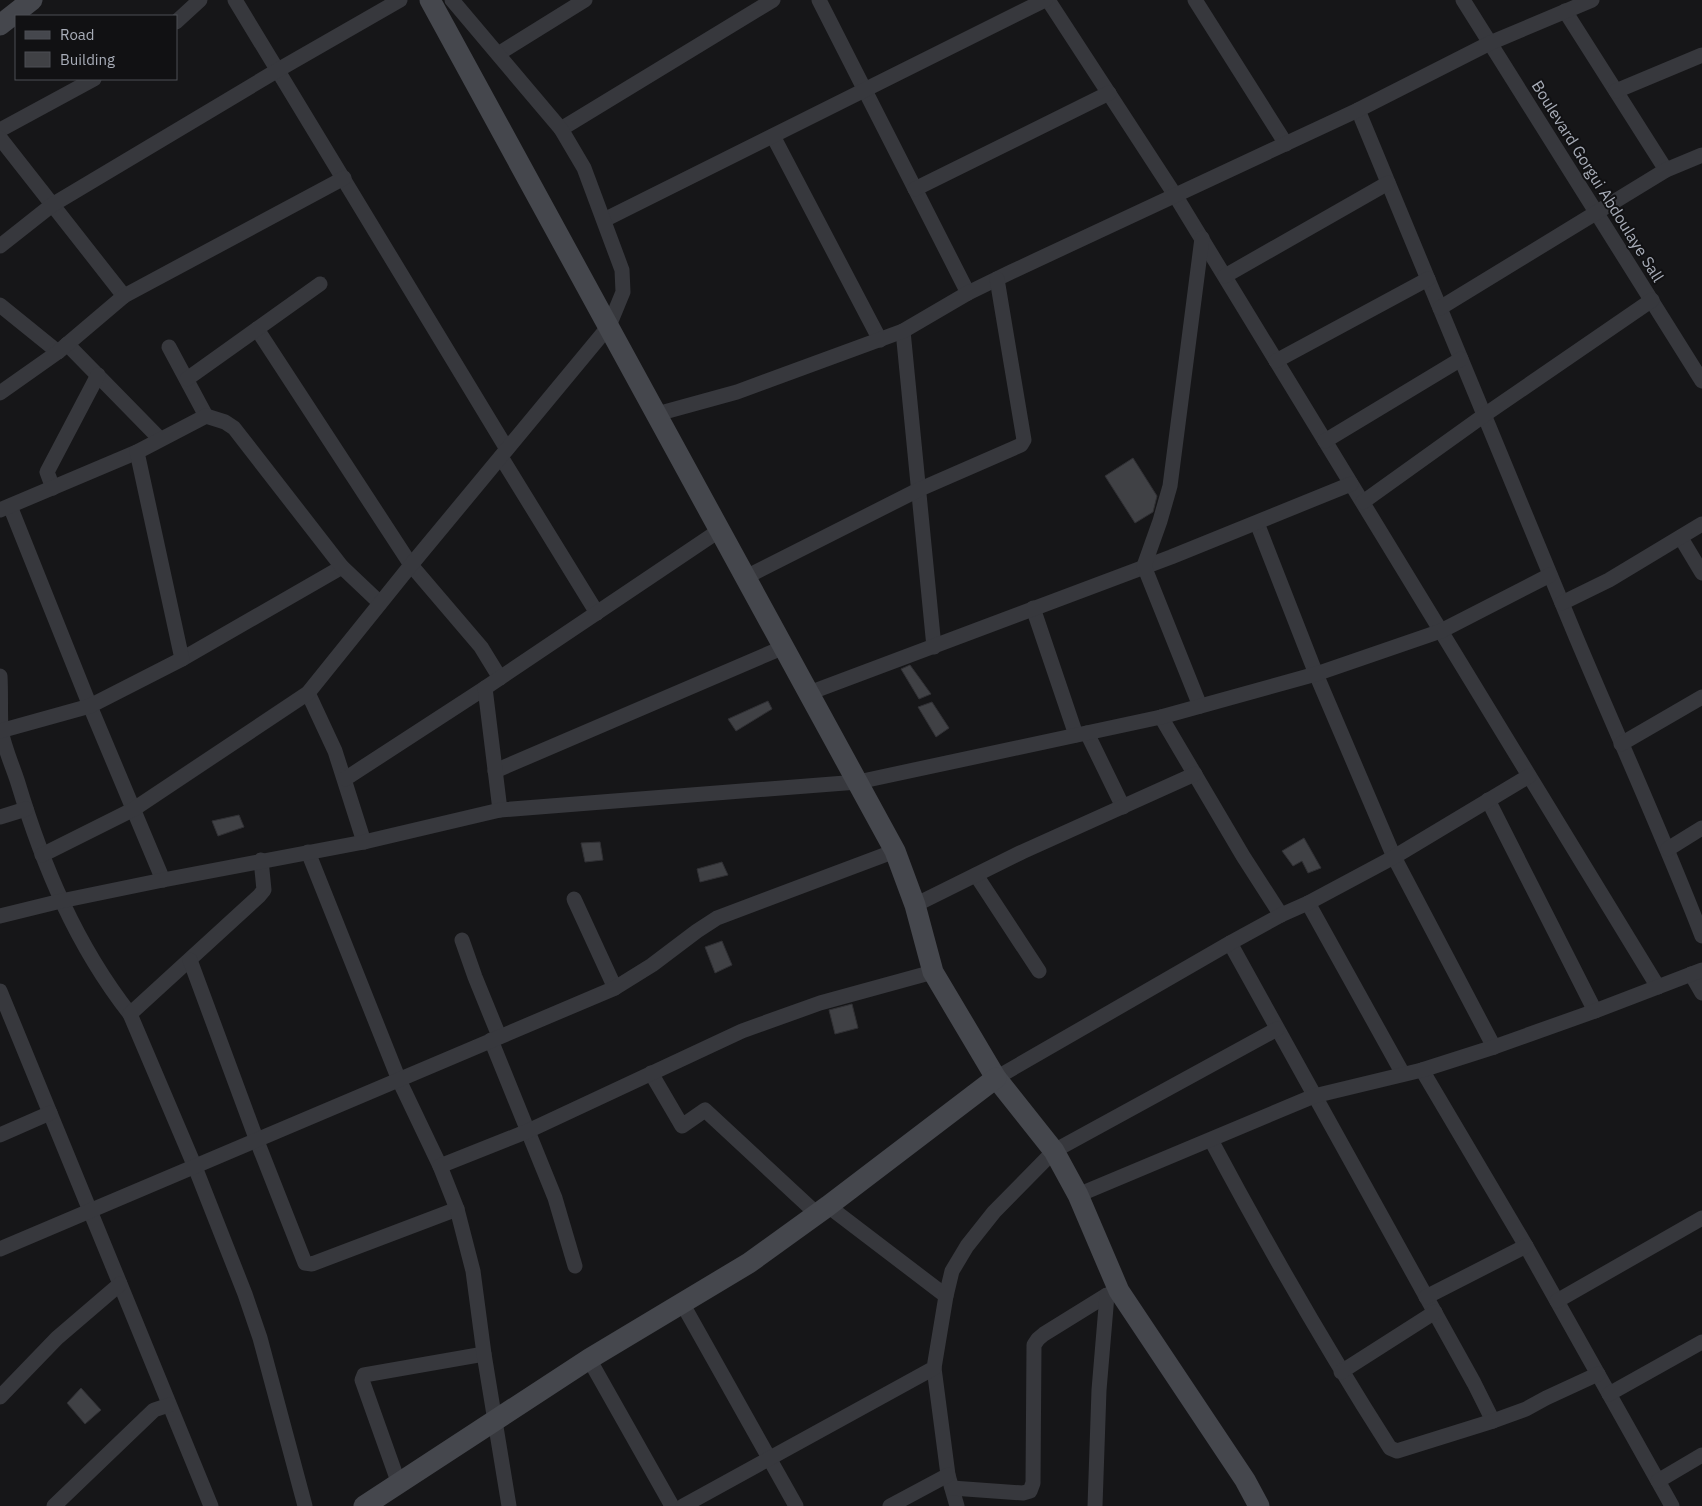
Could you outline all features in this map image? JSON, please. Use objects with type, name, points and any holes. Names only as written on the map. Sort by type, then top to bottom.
[{"type":"street","points":[[1,22],[32,0]]},
{"type":"street","points":[[178,20],[200,0]]},
{"type":"street","points":[[236,0],[344,178],[598,613]]},
{"type":"street","points":[[0,246],[52,204],[400,0]]},
{"type":"street","points":[[430,0],[896,851],[915,905],[933,972],[996,1078],[1054,1151],[1078,1196],[1113,1293],[1245,1480],[1259,1506]]},
{"type":"street","points":[[42,855],[134,809],[308,693],[608,326],[623,292],[622,270],[584,168],[562,129],[452,0]]},
{"type":"street","points":[[498,54],[585,0]]},
{"type":"street","points":[[562,129],[773,0]]},
{"type":"street","points":[[819,0],[968,293]]},
{"type":"street","points":[[604,220],[1046,0],[1109,93],[1202,238],[1658,987]]},
{"type":"street","points":[[1195,0],[1286,144]]},
{"type":"street","name":"Boulevard Gorgui Abdoulaye Sall","points":[[1463,0],[1702,381]]},
{"type":"street","points":[[657,414],[738,392],[903,332],[968,293],[997,279],[1358,110],[1490,43],[1592,0]]},
{"type":"street","points":[[1565,11],[1666,170]]},
{"type":"street","points":[[1616,91],[1702,55]]},
{"type":"street","points":[[0,130],[92,80]]},
{"type":"street","points":[[915,188],[1109,93]]},
{"type":"street","points":[[1358,110],[1483,416],[1621,744],[1668,849],[1702,936]]},
{"type":"street","points":[[773,136],[880,340]]},
{"type":"street","points":[[0,138],[124,296]]},
{"type":"street","points":[[1440,308],[1666,170],[1702,155]]},
{"type":"street","points":[[0,393],[63,348],[124,296],[344,178]]},
{"type":"street","points":[[1225,276],[1388,183]]},
{"type":"street","points":[[1200,706],[1144,566],[1170,486],[1202,238]]},
{"type":"street","points":[[1276,360],[1428,278]]},
{"type":"street","points":[[746,577],[918,490],[1021,445],[1024,440],[997,279]]},
{"type":"street","points":[[187,379],[320,284]]},
{"type":"street","points":[[1362,502],[1652,300]]},
{"type":"street","points":[[0,305],[63,348],[98,375],[160,439]]},
{"type":"street","points":[[257,329],[411,565],[481,647],[500,678]]},
{"type":"street","points":[[903,332],[934,647]]},
{"type":"street","points":[[170,347],[206,416]]},
{"type":"street","points":[[1325,441],[1461,359]]},
{"type":"street","points":[[53,488],[47,472],[98,375]]},
{"type":"street","points":[[162,880],[134,809],[5,508],[137,452],[206,416],[225,422],[234,428],[342,567],[380,603]]},
{"type":"street","points":[[137,452],[182,659]]},
{"type":"street","points":[[809,693],[934,647],[1351,484]]},
{"type":"street","points":[[1257,522],[1316,674],[1394,857],[1494,1047]]},
{"type":"street","points":[[1562,604],[1609,580],[1702,524]]},
{"type":"street","points":[[345,779],[486,688],[720,530]]},
{"type":"street","points":[[1681,538],[1702,573]]},
{"type":"street","points":[[1,730],[90,706],[182,659],[342,567]]},
{"type":"street","points":[[0,916],[162,880],[364,842],[500,810],[858,782],[1161,717],[1316,674],[1441,631],[1550,575]]},
{"type":"street","points":[[1033,608],[1082,734],[1123,807]]},
{"type":"street","points":[[495,770],[784,647]]},
{"type":"street","points":[[0,676],[1,730],[42,855],[61,901],[98,970],[130,1014],[195,1167],[245,1294],[260,1338],[305,1506]]},
{"type":"street","points":[[486,688],[500,810]]},
{"type":"street","points":[[308,693],[335,751],[364,842]]},
{"type":"street","points":[[1621,744],[1702,697]]},
{"type":"street","points":[[1161,717],[1243,856],[1282,915]]},
{"type":"street","points":[[915,905],[1022,852],[1195,774]]},
{"type":"street","points":[[364,1506],[589,1359],[749,1263],[996,1078],[1230,943],[1394,857],[1529,776]]},
{"type":"street","points":[[1488,800],[1595,1011]]},
{"type":"street","points":[[0,817],[26,810]]},
{"type":"street","points":[[1668,849],[1702,828]]},
{"type":"street","points":[[0,1249],[615,988],[652,965],[717,918],[896,851]]},
{"type":"street","points":[[308,852],[400,1080],[440,1166],[457,1210],[473,1271],[484,1354],[509,1506]]},
{"type":"street","points":[[130,1014],[259,896],[264,890],[261,860]]},
{"type":"street","points":[[976,875],[1039,970]]},
{"type":"street","points":[[574,899],[615,988]]},
{"type":"street","points":[[1308,903],[1403,1074]]},
{"type":"street","points":[[462,940],[528,1131],[555,1198],[575,1266]]},
{"type":"street","points":[[1230,943],[1435,1312],[1493,1421]]},
{"type":"street","points":[[190,960],[257,1141],[305,1263],[312,1264],[457,1210]]},
{"type":"street","points":[[440,1166],[528,1131],[764,1022],[820,1003],[933,972]]},
{"type":"street","points":[[1078,1196],[1314,1096],[1422,1070],[1494,1047],[1696,972],[1702,993]]},
{"type":"street","points":[[0,991],[210,1506]]},
{"type":"street","points":[[957,1506],[950,1482],[934,1368],[952,1271],[967,1246],[994,1212],[1054,1151],[1278,1030]]},
{"type":"street","points":[[1422,1070],[1526,1246],[1672,1506]]},
{"type":"street","points":[[651,1073],[682,1126],[705,1110],[822,1210],[946,1296]]},
{"type":"street","points":[[0,1135],[50,1113]]},
{"type":"street","points":[[1211,1140],[1249,1212],[1341,1372],[1390,1448],[1397,1451],[1493,1421],[1526,1409],[1598,1374]]},
{"type":"street","points":[[1557,1301],[1702,1218]]},
{"type":"street","points":[[1426,1297],[1526,1246]]},
{"type":"street","points":[[0,1397],[57,1338],[120,1284]]},
{"type":"street","points":[[890,1506],[950,1482],[1023,1493],[1030,1490],[1033,1482],[1034,1345],[1044,1334],[1113,1293]]},
{"type":"street","points":[[1095,1506],[1099,1390],[1113,1293]]},
{"type":"street","points":[[682,1303],[796,1506]]},
{"type":"street","points":[[1341,1372],[1435,1312]]},
{"type":"street","points":[[1609,1394],[1702,1342]]},
{"type":"street","points":[[398,1484],[362,1380],[364,1375],[484,1354]]},
{"type":"street","points":[[589,1359],[672,1506]]},
{"type":"street","points":[[683,1506],[934,1368]]},
{"type":"street","points":[[54,1506],[154,1410],[170,1406]]},
{"type":"street","points":[[1658,1481],[1702,1455]]},
{"type":"street","points":[[1245,1480],[1247,1506]]},
{"type":"building","points":[[1133,458],[1157,496],[1153,512],[1135,523],[1105,476]]},
{"type":"building","points":[[910,665],[931,694],[919,699],[901,669]]},
{"type":"building","points":[[768,701],[772,709],[736,731],[728,719]]},
{"type":"building","points":[[932,702],[949,728],[936,737],[918,707]]},
{"type":"building","points":[[239,815],[244,827],[218,836],[212,821]]},
{"type":"building","points":[[1304,838],[1321,868],[1308,873],[1302,861],[1293,866],[1282,851]]},
{"type":"building","points":[[600,842],[603,860],[585,862],[581,843]]},
{"type":"building","points":[[722,862],[728,875],[700,882],[697,869]]},
{"type":"building","points":[[722,941],[732,965],[715,973],[705,947]]},
{"type":"building","points":[[852,1004],[858,1028],[835,1034],[829,1010]]},
{"type":"building","points":[[81,1388],[101,1410],[85,1424],[67,1403]]}]
